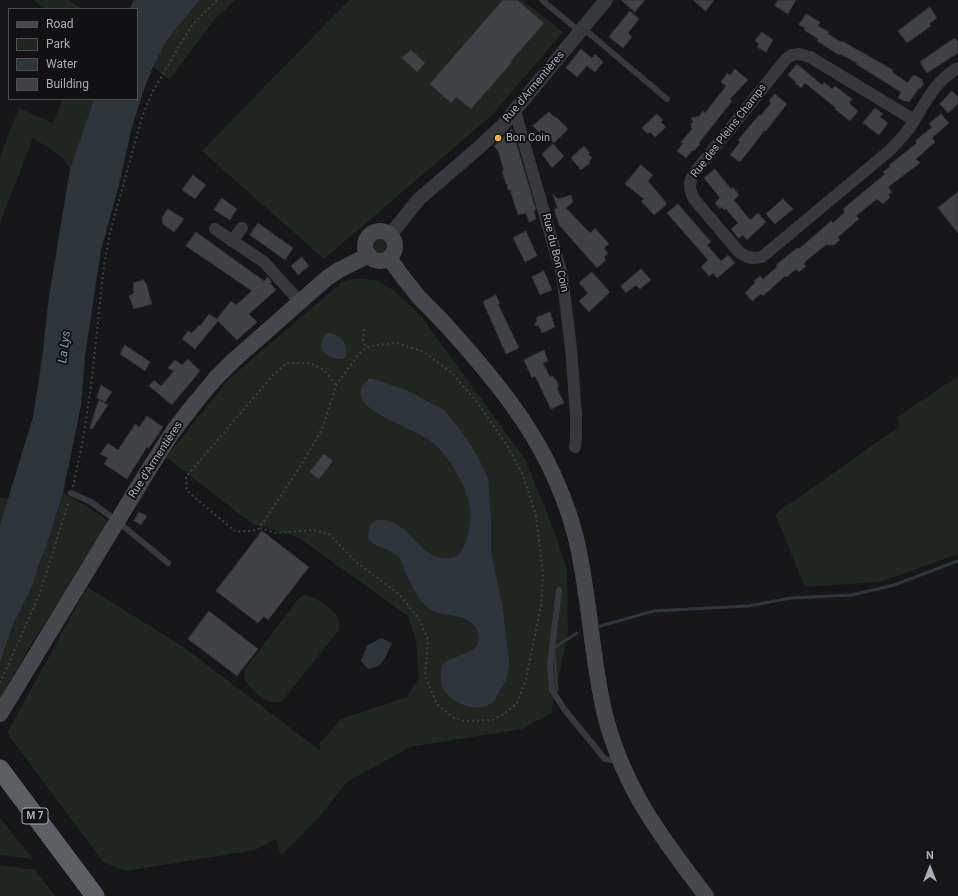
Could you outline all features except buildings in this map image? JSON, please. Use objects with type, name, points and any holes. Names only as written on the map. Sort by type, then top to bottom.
[{"type":"highway","name":"M 7","points":[[0,769],[95,896]]},
{"type":"main road","points":[[375,232],[384,232],[390,236],[395,247],[394,252],[388,258],[378,261],[369,255],[366,251],[366,244],[370,236],[375,232]]},
{"type":"main road","name":"Rue d'Armentières","points":[[0,714],[174,430],[208,387],[237,357],[333,274],[369,255]]},
{"type":"main road","points":[[388,258],[513,405],[539,446],[556,479],[576,537],[582,567],[600,692],[608,726],[620,761],[634,791],[653,824],[706,896]]},
{"type":"street","name":"Rue d'Armentières","points":[[390,236],[419,199],[492,136],[606,0]]},
{"type":"street","name":"Rue des Pleins Champs","points":[[914,120],[810,57],[804,54],[792,55],[782,63],[695,172],[690,179],[690,191],[694,199],[739,252],[747,257],[762,257],[889,151],[900,140],[914,120],[938,83],[958,68]]},
{"type":"street","name":"Rue du Bon Coin","points":[[515,110],[562,275],[571,348],[576,428],[575,447]]},
{"type":"street","points":[[232,241],[242,228]]},
{"type":"street","points":[[215,229],[264,262],[300,302]]},
{"type":"lane","points":[[542,0],[667,99]]},
{"type":"lane","points":[[71,493],[91,502],[117,521],[168,563]]},
{"type":"lane","points":[[559,590],[550,665],[552,690],[564,709],[605,759],[620,761]]},
{"type":"path","points":[[0,682],[40,593],[65,518],[83,439],[110,233],[142,117],[152,93],[193,24],[217,0]]},
{"type":"path","points":[[364,329],[363,341],[366,348]]},
{"type":"path","points":[[260,528],[276,533],[313,530],[329,534],[355,561],[399,594],[419,619],[428,640],[425,676],[437,704],[452,717],[465,721],[492,720],[504,714],[518,703],[526,680],[541,606],[543,574],[536,516],[523,475],[506,444],[482,408],[452,373],[424,352],[397,343],[376,345],[366,348],[359,354],[336,385],[322,429],[303,462],[258,530],[236,532],[187,491],[186,477],[273,375],[287,363],[310,363],[324,370],[336,385]]},
{"type":"green space","points":[[33,0],[69,0],[81,8],[45,8]]},
{"type":"green space","points":[[200,0],[235,0],[215,19],[169,80],[153,67],[167,40]]},
{"type":"green space","points":[[349,0],[522,0],[563,32],[491,116],[324,259],[202,151]]},
{"type":"green space","points":[[63,100],[94,100],[70,169],[63,158],[33,138],[0,223],[0,157],[19,108],[53,123]]},
{"type":"green space","points":[[377,239],[383,239],[387,243],[387,249],[383,253],[377,253],[373,249],[373,243]]},
{"type":"green space","points":[[358,278],[379,281],[393,290],[421,316],[525,459],[554,530],[567,570],[568,633],[551,713],[522,729],[410,747],[347,782],[320,816],[281,856],[276,839],[255,850],[126,871],[103,862],[7,733],[87,587],[182,646],[321,751],[319,744],[341,719],[407,697],[419,678],[416,640],[408,616],[298,537],[251,523],[166,457],[229,379],[342,282]]},
{"type":"green space","points":[[958,376],[958,554],[880,582],[805,587],[775,514],[900,426],[897,417]]},
{"type":"green space","points":[[63,493],[110,522],[28,650],[0,699],[0,662],[12,627],[33,585]]},
{"type":"green space","points":[[0,497],[8,499],[0,525]]},
{"type":"green space","points":[[306,595],[318,600],[336,614],[340,625],[339,630],[283,700],[271,702],[261,698],[244,680],[245,669],[299,598]]},
{"type":"green space","points":[[0,818],[33,859],[0,855]]},
{"type":"green space","points":[[0,865],[35,870],[55,896],[0,896]]},
{"type":"water","name":"La Lys","points":[[134,0],[200,0],[167,40],[153,67],[143,92],[131,131],[119,185],[101,250],[85,356],[81,406],[63,493],[33,585],[12,627],[0,662],[0,525],[33,417],[42,359],[49,296],[70,169],[94,100],[138,100],[138,8],[130,8]]},
{"type":"water","points":[[327,333],[336,335],[343,341],[347,349],[345,358],[338,359],[326,355],[322,349],[321,343]]},
{"type":"water","points":[[370,378],[404,389],[444,410],[459,428],[476,453],[488,478],[491,516],[491,551],[503,610],[509,661],[508,673],[504,685],[494,700],[485,707],[479,708],[466,706],[455,701],[445,691],[441,680],[442,668],[445,662],[477,646],[479,639],[476,627],[464,618],[436,612],[427,607],[420,600],[401,560],[397,555],[392,551],[374,544],[368,535],[369,527],[373,522],[377,520],[387,520],[395,523],[403,529],[430,554],[437,557],[453,558],[459,554],[466,543],[470,513],[468,498],[463,485],[445,455],[424,436],[383,417],[367,405],[362,399],[361,390]]},
{"type":"water","points":[[381,638],[392,643],[385,658],[379,666],[368,669],[361,661],[367,646]]},
{"type":"waterway","points":[[600,626],[654,611],[748,606],[791,598],[852,595],[894,585],[958,561]]},
{"type":"waterway","points":[[557,690],[554,648],[577,633]]},
{"type":"place","name":"Bon Coin","points":[[498,138]]}]
